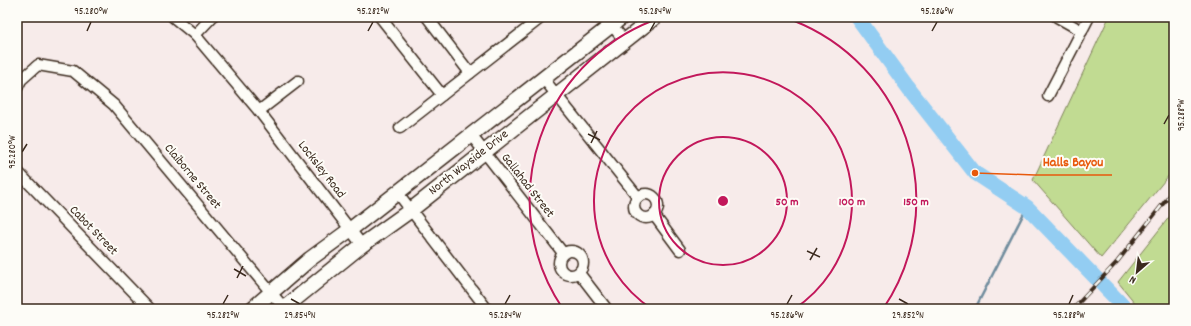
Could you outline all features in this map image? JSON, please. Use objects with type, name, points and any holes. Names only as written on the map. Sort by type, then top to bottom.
[{"type":"main road","name":"North Wayside Drive","points":[[283,308],[655,17]]},
{"type":"main road","name":"North Wayside Drive","points":[[252,309],[310,259],[351,229],[544,78],[613,20]]},
{"type":"street","name":"Locksley Road","points":[[173,17],[195,35],[259,111],[362,245]]},
{"type":"street","points":[[195,35],[212,17]]},
{"type":"street","points":[[380,17],[442,95]]},
{"type":"street","points":[[427,17],[470,73]]},
{"type":"street","points":[[1057,17],[1082,31]]},
{"type":"street","points":[[1048,96],[1089,17]]},
{"type":"street","points":[[400,128],[537,19]]},
{"type":"street","points":[[613,20],[624,40]]},
{"type":"street","name":"Claiborne Street","points":[[17,88],[21,80],[38,66],[73,71],[114,105],[272,292],[283,308]]},
{"type":"street","points":[[544,78],[638,197]]},
{"type":"street","points":[[259,111],[298,81]]},
{"type":"street","name":"Gallahad Street","points":[[471,135],[563,253]]},
{"type":"street","name":"Cabot Street","points":[[17,171],[150,309]]},
{"type":"street","points":[[397,192],[487,309]]},
{"type":"street","points":[[648,194],[653,196],[658,206],[654,215],[649,218],[644,218],[635,212],[635,201],[638,197],[648,194]]},
{"type":"street","points":[[654,215],[680,250]]},
{"type":"street","points":[[570,251],[581,255],[583,262],[581,270],[578,273],[568,275],[561,270],[559,263],[563,253],[570,251]]},
{"type":"street","points":[[578,273],[606,308]]},
{"type":"green space","points":[[1109,17],[1174,17],[1174,169],[1101,258],[1033,180]]},
{"type":"green space","points":[[1174,211],[1174,309],[1140,309],[1118,282]]},
{"type":"waterway","points":[[857,17],[910,90],[975,173],[1027,207],[1126,309]]},
{"type":"waterway","points":[[975,309],[1027,207]]},
{"type":"railway","points":[[1073,309],[1117,262],[1174,190]]},
{"type":"place","name":"Halls Bayou","points":[[975,173]]}]
